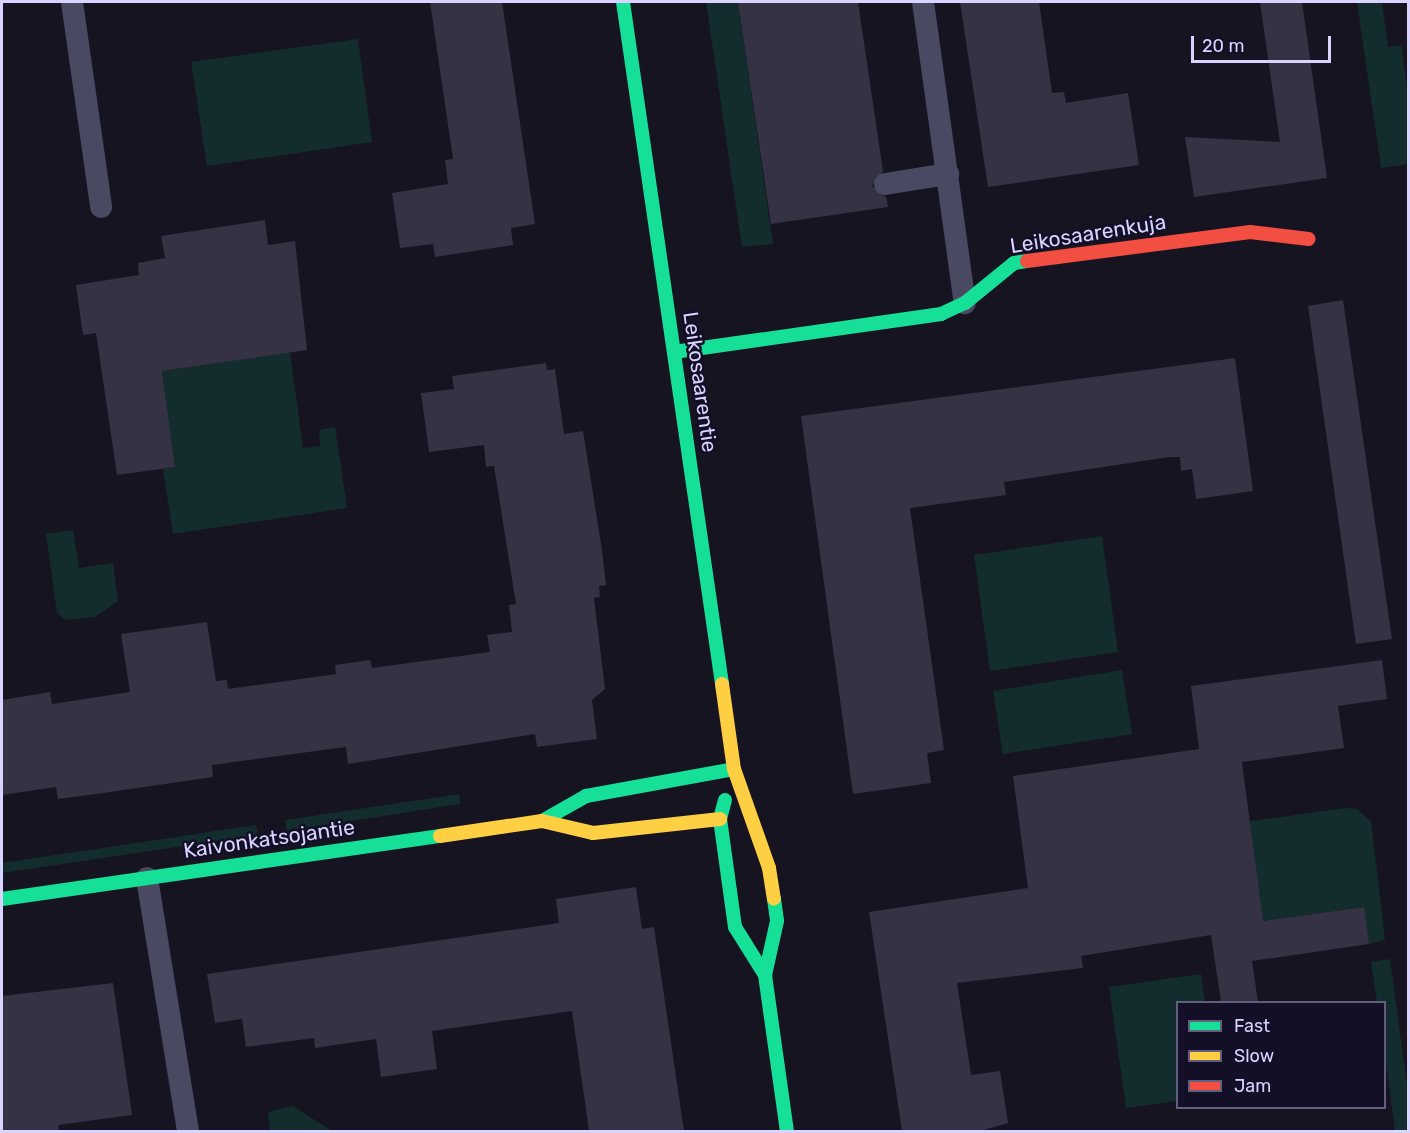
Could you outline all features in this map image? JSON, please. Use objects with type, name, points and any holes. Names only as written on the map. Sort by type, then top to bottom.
[{"type":"street","name":"Leikosaarentie","points":[[623,2],[734,770],[769,868],[777,921],[765,975],[787,1131]]},
{"type":"street","name":"Leikosaarenkuja","points":[[674,352],[941,314],[965,303],[1014,262],[1250,232],[1309,239]]},
{"type":"street","name":"Leikosaarentie","points":[[734,770],[720,819],[735,927],[765,975]]},
{"type":"street","name":"Kaivonkatsojantie","points":[[542,822],[586,796],[734,770]]},
{"type":"street","name":"Kaivonkatsojantie","points":[[2,899],[542,822],[593,833],[720,819]]},
{"type":"lane","points":[[72,2],[101,207]]},
{"type":"lane","points":[[923,2],[965,303]]},
{"type":"lane","points":[[885,184],[948,174]]},
{"type":"lane","points":[[147,878],[188,1131]]},
{"type":"green space","points":[[706,2],[738,2],[773,244],[742,247]]},
{"type":"green space","points":[[1357,2],[1382,2],[1388,47],[1401,45],[1408,93],[1408,164],[1381,168]]},
{"type":"green space","points":[[358,39],[372,142],[207,166],[191,62]]},
{"type":"green space","points":[[290,352],[303,448],[320,446],[319,430],[335,427],[347,508],[173,534],[163,469],[175,467],[162,371]]},
{"type":"green space","points":[[73,530],[79,568],[113,563],[118,601],[95,617],[66,620],[57,613],[46,534]]},
{"type":"green space","points":[[1102,536],[1118,652],[990,671],[974,555]]},
{"type":"green space","points":[[1122,670],[1132,734],[1003,754],[993,691]]},
{"type":"green space","points":[[459,794],[460,804],[287,831],[285,820]]},
{"type":"green space","points":[[1346,808],[1357,809],[1371,821],[1385,940],[1369,944],[1363,907],[1263,921],[1207,827]]},
{"type":"green space","points":[[256,825],[258,835],[2,873],[2,863]]},
{"type":"green space","points":[[1390,959],[1408,1092],[1408,1131],[1395,1131],[1386,1063],[1386,1001],[1377,1001],[1371,962]]},
{"type":"green space","points":[[1201,974],[1205,1001],[1176,1001],[1176,1101],[1126,1108],[1109,987]]},
{"type":"green space","points":[[293,1106],[332,1131],[270,1131],[268,1112]]},
{"type":"building","points":[[430,2],[502,2],[535,224],[511,228],[513,245],[435,257],[433,244],[400,248],[392,193],[448,184],[445,160],[453,159]]},
{"type":"building","points":[[738,2],[858,2],[883,171],[872,186],[886,197],[888,207],[771,224]]},
{"type":"building","points":[[960,2],[1039,2],[1052,93],[1064,92],[1066,103],[1128,93],[1139,165],[988,187]]},
{"type":"building","points":[[1260,2],[1302,2],[1327,178],[1194,197],[1185,137],[1280,142]]},
{"type":"building","points":[[265,220],[268,245],[295,241],[307,350],[162,371],[175,467],[117,475],[96,333],[83,335],[76,285],[139,275],[138,263],[165,258],[161,236]]},
{"type":"building","points":[[1343,300],[1392,639],[1356,644],[1308,306]]},
{"type":"building","points":[[1235,358],[1253,491],[1196,499],[1192,469],[1181,471],[1180,457],[1169,457],[1004,482],[1006,495],[910,508],[944,750],[927,753],[931,783],[853,794],[801,416]]},
{"type":"building","points":[[546,363],[547,370],[555,369],[564,434],[583,431],[602,550],[606,585],[599,586],[600,597],[594,598],[605,689],[592,700],[597,739],[537,747],[535,734],[348,764],[346,747],[212,765],[213,777],[103,793],[58,799],[56,787],[2,795],[2,700],[50,692],[52,704],[130,692],[121,634],[207,622],[216,681],[227,680],[228,689],[336,674],[335,665],[370,660],[372,668],[490,652],[487,635],[512,632],[509,605],[516,604],[494,466],[486,467],[484,445],[429,452],[421,393],[454,389],[452,376]]},
{"type":"building","points":[[1382,660],[1387,699],[1338,706],[1344,748],[1242,762],[1263,921],[1364,907],[1369,944],[1252,961],[1258,1001],[1221,1001],[1211,935],[1081,956],[1083,968],[957,983],[971,1075],[1000,1071],[1008,1123],[980,1131],[902,1131],[869,912],[1028,888],[1013,776],[1199,749],[1191,686]]},
{"type":"building","points":[[636,887],[642,929],[654,927],[684,1131],[589,1131],[572,1011],[432,1031],[437,1069],[381,1077],[376,1039],[315,1048],[314,1038],[246,1047],[242,1019],[215,1023],[207,974],[559,923],[556,899]]},
{"type":"building","points":[[113,983],[132,1115],[58,1125],[59,1131],[2,1131],[2,996]]},
{"type":"traffic: fast","points":[[623,2],[722,684]]},
{"type":"traffic: fast","points":[[674,352],[941,314],[965,303],[1014,263],[1027,261]]},
{"type":"traffic: fast","points":[[542,821],[586,796],[734,769]]},
{"type":"traffic: fast","points":[[725,800],[720,819],[735,927],[765,975]]},
{"type":"traffic: fast","points":[[2,899],[440,836]]},
{"type":"traffic: fast","points":[[774,899],[777,921],[765,975],[787,1132]]},
{"type":"traffic: slow","points":[[722,684],[734,769],[769,868],[774,899]]},
{"type":"traffic: slow","points":[[440,836],[542,821],[593,833],[720,819]]},
{"type":"traffic: jam","points":[[1027,261],[1250,232],[1309,239]]}]
